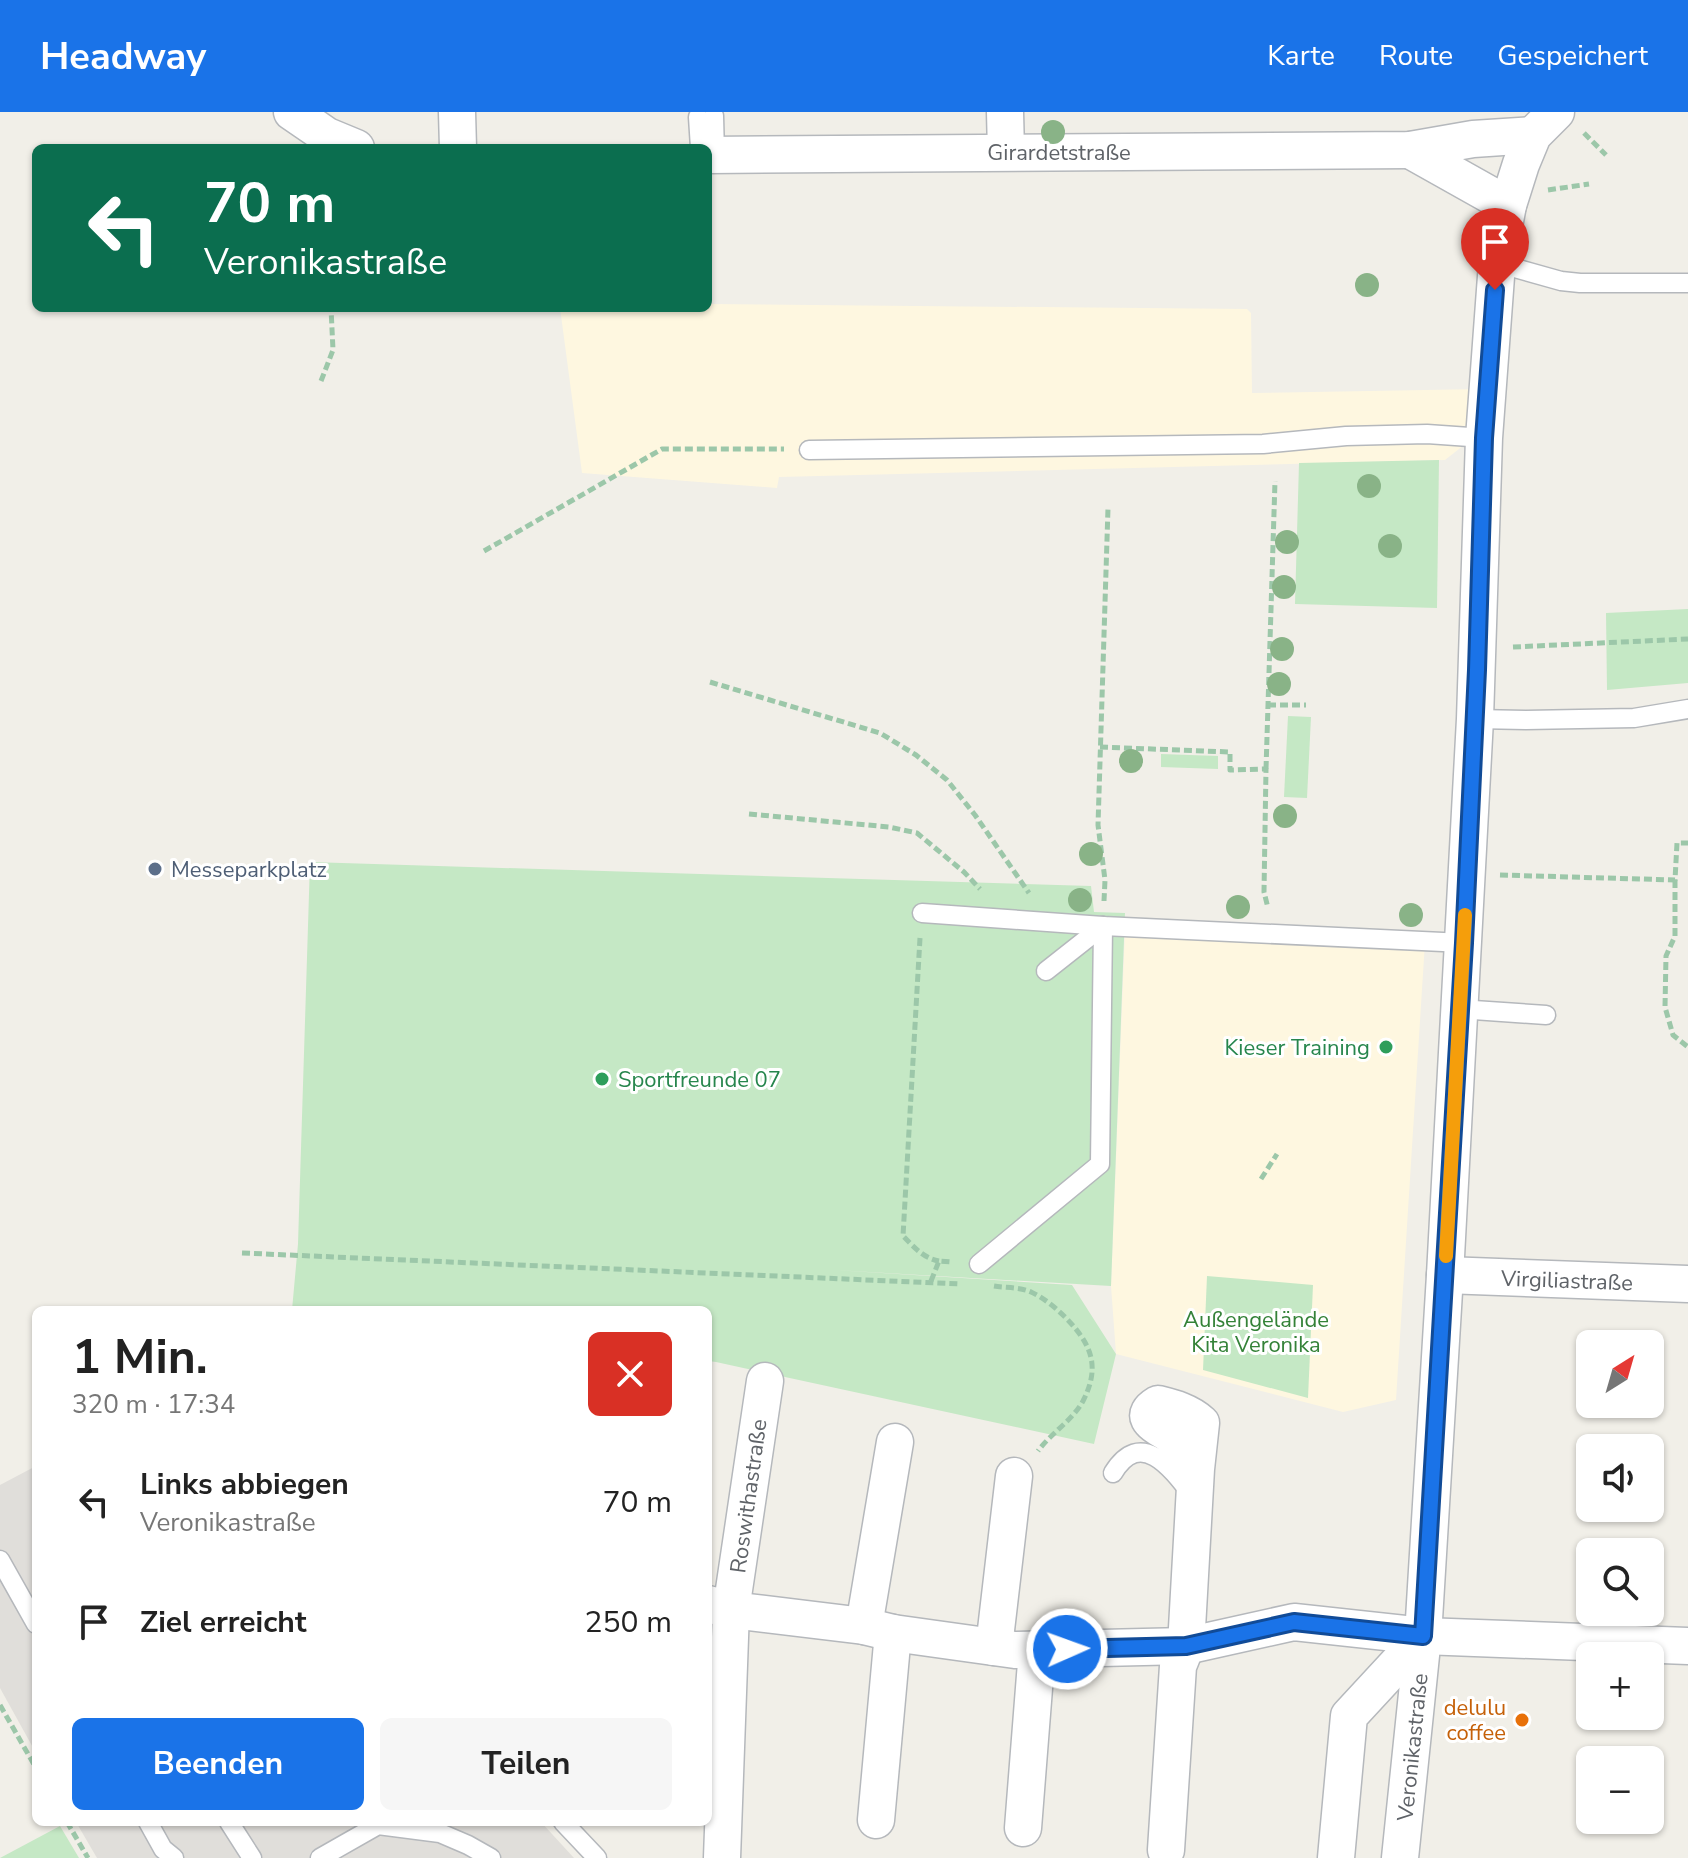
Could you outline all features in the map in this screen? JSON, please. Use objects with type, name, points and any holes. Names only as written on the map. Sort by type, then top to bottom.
[{"type":"street","points":[[292,112],[327,136],[346,144]]},
{"type":"street","points":[[457,112],[458,144]]},
{"type":"street","points":[[1005,112],[1006,152]]},
{"type":"street","name":"Girardetstraße","points":[[712,152],[1410,150],[1557,126]]},
{"type":"street","name":"Veronikastraße","points":[[1400,1858],[1423,1636],[1445,1275],[1475,719],[1484,438],[1497,263],[1508,205],[1557,126]]},
{"type":"street","name":"Girardetstraße","points":[[1410,150],[1508,205]]},
{"type":"street","name":"Virgiliastraße","points":[[1445,1275],[1688,1284]]},
{"type":"street","name":"Roswithastraße","points":[[712,1628],[720,1607],[765,1381]]},
{"type":"street","points":[[876,1820],[878,1630],[895,1442]]},
{"type":"street","points":[[994,1647],[1025,1464]]},
{"type":"street","points":[[1166,1850],[1178,1666],[1186,1646],[1195,1483]]},
{"type":"street","points":[[720,1607],[994,1647],[1037,1650],[1186,1646],[1294,1622],[1423,1636],[1688,1646]]},
{"type":"street","name":"Roswithastraße","points":[[720,1607],[722,1858]]},
{"type":"street","name":"Veronikastraße","points":[[1336,1858],[1349,1716],[1423,1636]]},
{"type":"street","points":[[1023,1828],[1037,1650]]},
{"type":"lane","points":[[706,117],[708,144]]},
{"type":"lane","points":[[1497,263],[1561,281],[1580,283],[1688,283]]},
{"type":"lane","points":[[809,450],[1263,444],[1346,436],[1427,434],[1484,438]]},
{"type":"lane","points":[[1475,719],[1634,718],[1688,709]]},
{"type":"lane","points":[[922,913],[1103,926],[1464,943]]},
{"type":"lane","points":[[1046,971],[1103,926]]},
{"type":"lane","points":[[979,1264],[1100,1164],[1103,926]]},
{"type":"lane","points":[[1459,1009],[1546,1015]]},
{"type":"lane","points":[[1113,1473],[1121,1460],[1141,1452],[1156,1457],[1195,1483]]},
{"type":"lane","points":[[0,1560],[32,1617]]},
{"type":"lane","points":[[150,1826],[163,1849],[174,1858]]},
{"type":"lane","points":[[232,1826],[252,1858]]},
{"type":"lane","points":[[320,1858],[376,1826]]},
{"type":"lane","points":[[390,1826],[440,1833],[491,1858]]},
{"type":"lane","points":[[567,1826],[597,1858]]},
{"type":"path","points":[[1557,126],[1606,155]]},
{"type":"path","points":[[321,381],[333,350],[331,312]]},
{"type":"path","points":[[484,551],[662,449],[809,450]]},
{"type":"path","points":[[1275,481],[1264,892],[1271,918],[1282,933]]},
{"type":"path","points":[[1103,926],[1105,880],[1098,825],[1108,508]]},
{"type":"path","points":[[1531,647],[1688,639]]},
{"type":"path","points":[[710,682],[880,733],[916,755],[947,780],[975,815],[1049,922]]},
{"type":"path","points":[[1268,705],[1306,705]]},
{"type":"path","points":[[1100,747],[1230,752],[1230,770],[1266,769]]},
{"type":"path","points":[[749,814],[889,827],[917,833],[964,872],[1007,920]]},
{"type":"path","points":[[1688,843],[1677,843],[1675,936],[1666,956],[1665,1007],[1673,1035],[1688,1047]]},
{"type":"path","points":[[1467,873],[1675,880]]},
{"type":"path","points":[[922,913],[903,1236],[930,1260],[939,1261]]},
{"type":"path","points":[[1261,1179],[1277,1154]]},
{"type":"path","points":[[242,1253],[974,1285]]},
{"type":"path","points":[[988,1286],[1030,1291],[1079,1331],[1089,1348],[1091,1379],[1081,1404],[1025,1464]]},
{"type":"path","points":[[0,1705],[32,1761]]},
{"type":"path","points":[[69,1826],[88,1858]]},
{"type":"shaded area","points":[[712,304],[1247,309],[1251,313],[1252,393],[1482,389],[1478,434],[1445,460],[779,477],[777,488],[582,473],[561,312],[712,312]]},
{"type":"shaded area","points":[[1125,929],[1425,942],[1396,1400],[1343,1412],[1116,1354],[1111,1286]]},
{"type":"shaded area","points":[[32,1468],[32,1746],[0,1688],[0,1485]]},
{"type":"shaded area","points":[[78,1826],[545,1826],[574,1858],[97,1858]]},
{"type":"green space","points":[[1439,460],[1437,608],[1295,604],[1299,463]]},
{"type":"green space","points":[[1688,609],[1688,683],[1607,690],[1606,613]]},
{"type":"green space","points":[[1288,716],[1311,717],[1307,798],[1284,797]]},
{"type":"green space","points":[[1161,754],[1218,756],[1218,769],[1161,767]]},
{"type":"green space","points":[[310,862],[1091,886],[1094,912],[1125,913],[1111,1286],[834,1270],[1072,1285],[1116,1354],[1094,1444],[712,1362],[712,1306],[292,1306],[298,1244]]},
{"type":"green space","name":"Außengelände Kita Veronika","points":[[1207,1276],[1313,1285],[1308,1398],[1203,1370]]},
{"type":"green space","points":[[60,1826],[79,1858],[0,1858]]},
{"type":"slow traffic","points":[[1446,1256],[1465,915]]},
{"type":"place","name":"Messeparkplatz","points":[[155,869]]},
{"type":"place","name":"Kieser Training","points":[[1386,1047]]},
{"type":"place","name":"Sportfreunde 07","points":[[602,1079]]},
{"type":"place","name":"delulu coffee","points":[[1522,1720]]},
{"type":"route","points":[[1067,1649],[1186,1646],[1294,1622],[1423,1636],[1464,943],[1484,438],[1495,290]]}]
